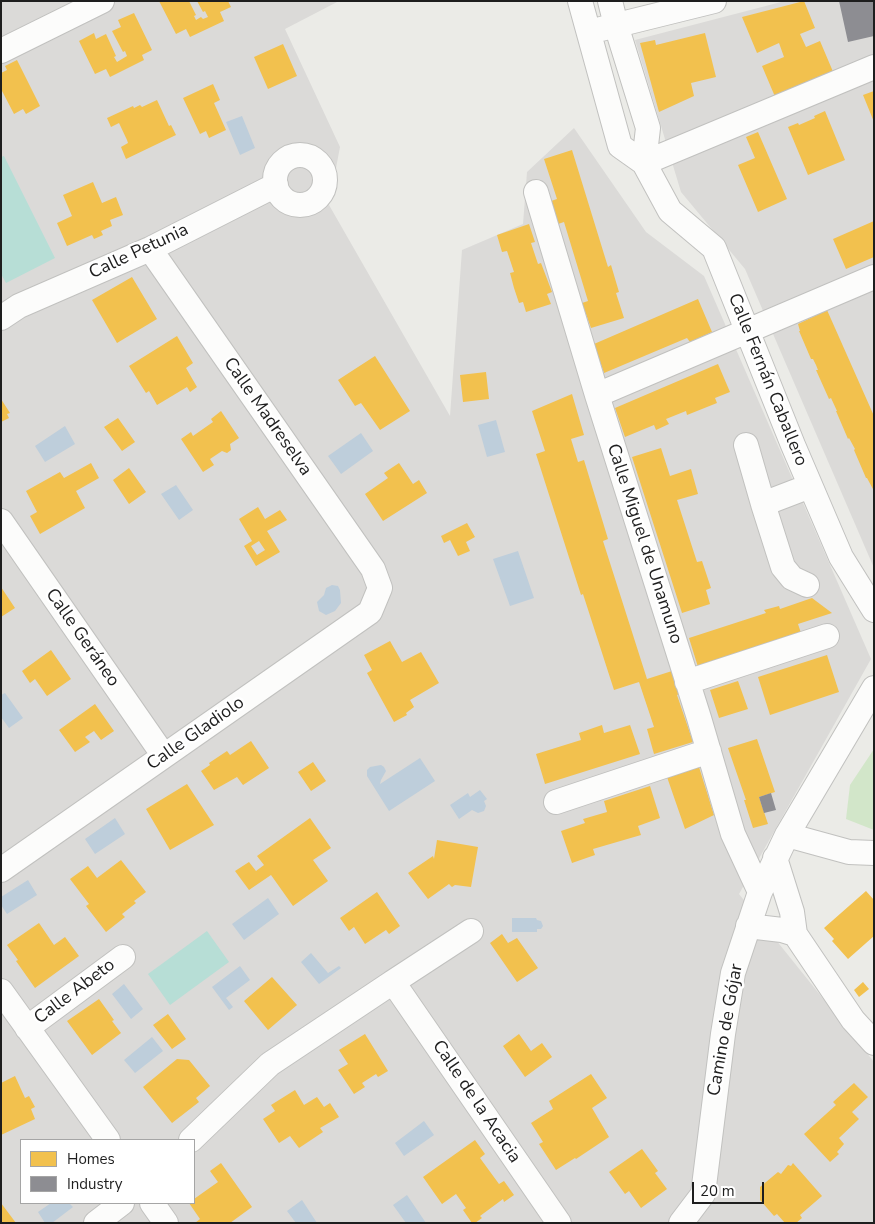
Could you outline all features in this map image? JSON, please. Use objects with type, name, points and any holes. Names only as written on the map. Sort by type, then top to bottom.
[{"type":"street","points":[[1,52],[102,1]]},
{"type":"street","name":"Calle Fernán Caballero","points":[[580,1],[620,146],[644,163],[670,211],[714,248],[810,486],[841,557],[874,610]]},
{"type":"street","points":[[610,1],[648,128],[644,163],[874,67]]},
{"type":"street","points":[[588,32],[714,1]]},
{"type":"street","name":"Calle Petunia","points":[[1,318],[19,306],[150,249],[276,185]]},
{"type":"street","name":"Calle Miguel de Unamuno","points":[[536,192],[733,834],[760,892]]},
{"type":"street","name":"Calle Madreselva","points":[[150,249],[374,569],[380,588]]},
{"type":"street","points":[[597,395],[874,277]]},
{"type":"street","points":[[746,445],[783,567],[792,578],[807,585]]},
{"type":"street","points":[[763,504],[810,486]]},
{"type":"street","name":"Calle Geráneo","points":[[1,521],[164,756]]},
{"type":"street","name":"Calle Gladiolo","points":[[1,870],[370,612],[380,588]]},
{"type":"street","points":[[687,682],[827,636]]},
{"type":"street","name":"Camino de Gójar","points":[[681,1223],[703,1194],[723,1034],[733,973],[760,892],[787,835],[874,688]]},
{"type":"street","points":[[556,802],[708,751]]},
{"type":"street","points":[[787,835],[849,852],[874,853]]},
{"type":"street","points":[[775,858],[792,912],[795,934],[853,1020],[874,1043]]},
{"type":"street","points":[[748,926],[782,930],[795,934]]},
{"type":"street","points":[[192,1139],[270,1064],[471,931]]},
{"type":"street","name":"Calle Abeto","points":[[27,1028],[122,957]]},
{"type":"street","name":"Calle de la Acacia","points":[[393,982],[559,1223]]},
{"type":"street","name":"Calle Abeto","points":[[1,991],[107,1139]]},
{"type":"street","points":[[96,1223],[121,1204]]},
{"type":"street","points":[[153,1204],[166,1223]]},
{"type":"shaded area","points":[[1,1],[339,1],[285,29],[340,147],[329,205],[450,416],[462,250],[523,224],[527,172],[574,128],[646,232],[704,276],[871,659],[739,894],[874,1062],[874,1223],[1,1223]]},
{"type":"shaded area","points":[[785,1],[874,1],[874,568],[745,269],[681,192],[635,40]]},
{"type":"shaded area","points":[[242,116],[255,148],[240,155],[226,122]]},
{"type":"shaded area","points":[[4,156],[55,258],[6,283],[1,274],[1,157]]},
{"type":"shaded area","points":[[496,420],[505,452],[487,457],[478,425]]},
{"type":"shaded area","points":[[65,426],[75,444],[45,462],[35,446]]},
{"type":"shaded area","points":[[361,433],[373,451],[341,474],[328,456]]},
{"type":"shaded area","points":[[176,485],[193,510],[179,520],[161,494]]},
{"type":"shaded area","points":[[518,551],[534,598],[510,606],[493,559]]},
{"type":"shaded area","points":[[332,585],[338,586],[340,590],[341,603],[335,611],[326,615],[319,611],[317,602],[324,595],[326,588]]},
{"type":"shaded area","points":[[5,693],[23,718],[9,728],[1,717],[1,695]]},
{"type":"shaded area","points":[[420,758],[435,781],[389,811],[367,776],[367,770],[370,767],[381,765],[384,767],[386,771],[380,784]]},
{"type":"shaded area","points":[[480,790],[487,799],[484,801],[486,806],[484,811],[478,813],[472,810],[459,819],[450,805],[468,793],[470,797]]},
{"type":"shaded area","points":[[115,818],[125,834],[95,854],[85,839]]},
{"type":"shaded area","points":[[28,880],[37,895],[7,914],[1,905],[1,897]]},
{"type":"shaded area","points":[[268,898],[279,914],[244,940],[232,924]]},
{"type":"shaded area","points":[[512,918],[536,918],[541,921],[543,926],[541,929],[537,929],[537,932],[512,932]]},
{"type":"shaded area","points":[[207,931],[229,962],[170,1005],[148,974]]},
{"type":"shaded area","points":[[311,953],[328,973],[339,966],[341,968],[319,984],[301,962]]},
{"type":"shaded area","points":[[240,966],[250,980],[226,998],[233,1007],[229,1010],[212,987]]},
{"type":"shaded area","points":[[124,984],[143,1009],[131,1019],[112,994]]},
{"type":"shaded area","points":[[152,1037],[163,1051],[135,1073],[124,1060]]},
{"type":"shaded area","points":[[424,1121],[434,1135],[404,1156],[395,1143]]},
{"type":"shaded area","points":[[407,1195],[426,1223],[406,1223],[393,1205]]},
{"type":"shaded area","points":[[302,1200],[317,1223],[296,1223],[287,1211]]},
{"type":"shaded area","points":[[50,1204],[70,1204],[73,1207],[52,1223],[45,1223],[38,1212]]},
{"type":"green space","points":[[874,749],[874,830],[846,819],[850,785]]},
{"type":"building: Homes","points":[[159,1],[189,1],[196,15],[194,16],[196,20],[201,17],[203,19],[208,17],[197,1],[228,1],[231,7],[220,12],[224,21],[190,37],[186,29],[176,34]]},
{"type":"building: Homes","points":[[804,1],[815,28],[800,34],[806,47],[820,41],[834,74],[776,99],[762,66],[784,57],[779,43],[757,53],[742,17]]},
{"type":"building: Homes","points":[[134,13],[152,50],[142,55],[144,60],[110,77],[106,69],[95,74],[79,41],[94,33],[96,39],[106,34],[117,62],[127,56],[112,31],[121,27],[118,20]]},
{"type":"building: Homes","points":[[705,33],[716,77],[691,83],[694,96],[659,112],[640,43],[655,40],[656,45]]},
{"type":"building: Homes","points":[[283,44],[297,76],[268,89],[254,57]]},
{"type":"building: Homes","points":[[17,60],[40,106],[26,114],[23,109],[14,114],[1,89],[1,73],[7,70],[5,66]]},
{"type":"building: Homes","points":[[213,84],[220,100],[214,103],[226,130],[209,138],[206,131],[200,134],[183,98]]},
{"type":"building: Homes","points":[[874,91],[874,122],[863,95]]},
{"type":"building: Homes","points":[[157,100],[169,126],[171,125],[176,135],[126,159],[121,147],[128,143],[127,140],[119,123],[111,127],[107,118],[133,106],[134,108],[140,105],[142,107]]},
{"type":"building: Homes","points":[[825,111],[845,160],[808,175],[788,127],[798,123],[799,125]]},
{"type":"building: Homes","points":[[758,132],[787,199],[758,212],[738,165],[755,158],[746,137]]},
{"type":"building: Homes","points":[[572,150],[608,267],[611,265],[619,292],[616,293],[624,318],[591,328],[582,303],[588,301],[564,222],[558,224],[551,201],[557,199],[544,159]]},
{"type":"building: Homes","points":[[93,182],[102,203],[116,197],[123,215],[110,220],[112,226],[101,231],[103,235],[94,239],[92,235],[67,246],[57,223],[72,216],[63,195]]},
{"type":"building: Homes","points":[[874,221],[874,257],[846,269],[833,239]]},
{"type":"building: Homes","points":[[529,224],[535,242],[531,243],[538,264],[541,263],[552,292],[547,294],[551,304],[526,312],[523,302],[519,303],[514,288],[510,273],[514,272],[507,251],[502,252],[497,235]]},
{"type":"building: Homes","points":[[132,277],[157,319],[117,343],[92,300]]},
{"type":"building: Homes","points":[[698,299],[712,332],[690,342],[687,338],[604,373],[594,344]]},
{"type":"building: Homes","points":[[827,310],[874,416],[874,491],[866,478],[855,449],[848,439],[831,398],[829,399],[816,370],[818,370],[816,365],[813,359],[811,359],[799,331],[798,324]]},
{"type":"building: Homes","points":[[177,336],[193,363],[186,368],[197,387],[190,392],[187,387],[157,405],[149,391],[146,393],[129,366]]},
{"type":"building: Homes","points":[[375,356],[410,411],[380,430],[361,403],[355,406],[338,380]]},
{"type":"building: Homes","points":[[718,364],[730,392],[715,398],[717,403],[687,415],[686,411],[666,419],[669,424],[656,430],[654,425],[625,437],[615,408]]},
{"type":"building: Homes","points":[[486,372],[489,399],[463,402],[460,375]]},
{"type":"building: Homes","points":[[572,394],[584,435],[571,439],[578,462],[584,460],[608,539],[603,541],[647,679],[672,671],[679,694],[677,695],[693,742],[654,754],[647,729],[654,727],[639,682],[614,690],[583,594],[581,595],[536,454],[545,451],[532,411]]},
{"type":"building: Homes","points":[[1,399],[10,413],[7,414],[9,418],[1,422]]},
{"type":"building: Homes","points":[[221,411],[239,438],[230,444],[231,450],[227,453],[222,451],[210,459],[214,465],[203,472],[181,439],[191,432],[193,436],[213,422],[211,419]]},
{"type":"building: Homes","points":[[118,418],[135,442],[122,451],[104,427]]},
{"type":"building: Homes","points":[[661,448],[670,476],[691,469],[698,494],[677,500],[697,562],[702,561],[711,588],[706,590],[710,604],[682,613],[632,457]]},
{"type":"building: Homes","points":[[91,463],[99,478],[76,491],[85,508],[40,534],[30,516],[37,512],[26,491],[60,472],[64,478]]},
{"type":"building: Homes","points":[[399,463],[413,484],[419,480],[427,493],[383,521],[365,494],[388,478],[384,473]]},
{"type":"building: Homes","points":[[129,468],[146,492],[129,504],[113,480]]},
{"type":"building: Homes","points":[[258,507],[265,519],[280,510],[287,520],[267,531],[280,552],[256,566],[244,546],[252,541],[239,519]],"holes":[[[259,541],[265,550],[257,555],[251,546]]]},
{"type":"building: Homes","points":[[467,523],[475,537],[466,542],[470,551],[458,556],[450,540],[444,543],[441,536]]},
{"type":"building: Homes","points":[[1,587],[15,608],[1,617]]},
{"type":"building: Homes","points":[[812,598],[832,613],[798,624],[801,633],[698,667],[689,638],[766,613],[764,610],[779,606],[780,609]]},
{"type":"building: Homes","points":[[390,641],[402,662],[421,652],[439,683],[410,700],[414,707],[406,713],[407,715],[394,722],[367,673],[372,670],[364,655]]},
{"type":"building: Homes","points":[[51,650],[71,679],[47,696],[35,679],[30,683],[22,671]]},
{"type":"building: Homes","points":[[827,655],[839,692],[770,715],[758,677]]},
{"type":"building: Homes","points":[[738,681],[748,709],[719,718],[710,690]]},
{"type":"building: Homes","points":[[95,704],[114,731],[101,740],[94,731],[85,737],[90,742],[75,752],[59,730]]},
{"type":"building: Homes","points":[[602,725],[604,733],[630,725],[640,754],[545,784],[536,754],[581,740],[579,733]]},
{"type":"building: Homes","points":[[757,739],[775,792],[759,797],[768,824],[753,828],[744,800],[746,800],[728,748]]},
{"type":"building: Homes","points":[[251,741],[269,768],[243,785],[237,777],[214,790],[201,771],[227,751],[230,755]]},
{"type":"building: Homes","points":[[313,762],[326,781],[311,791],[298,772]]},
{"type":"building: Homes","points":[[699,767],[714,815],[685,829],[667,777]]},
{"type":"building: Homes","points":[[187,784],[214,825],[170,850],[146,809]]},
{"type":"building: Homes","points":[[650,786],[660,818],[638,826],[641,835],[593,849],[595,855],[572,863],[561,831],[585,823],[583,819],[607,812],[604,801]]},
{"type":"building: Homes","points":[[310,818],[331,848],[313,860],[328,881],[293,906],[271,875],[249,890],[235,871],[249,862],[256,871],[264,865],[257,856]]},
{"type":"building: Homes","points":[[437,840],[478,847],[471,887],[455,885],[452,887],[449,884],[428,899],[408,873],[433,856],[434,859]]},
{"type":"building: Homes","points":[[121,860],[146,892],[122,914],[125,917],[106,932],[86,906],[89,904],[70,879],[88,866],[97,878]]},
{"type":"building: Homes","points":[[866,891],[874,900],[874,936],[848,959],[832,941],[834,939],[824,928]]},
{"type":"building: Homes","points":[[377,892],[400,926],[389,934],[386,930],[365,944],[354,927],[349,931],[340,918]]},
{"type":"building: Homes","points":[[39,923],[54,945],[65,937],[79,956],[35,988],[7,945]]},
{"type":"building: Homes","points":[[502,934],[508,943],[517,938],[538,968],[517,982],[490,943]]},
{"type":"building: Homes","points":[[272,977],[297,1005],[268,1030],[244,1001]]},
{"type":"building: Homes","points":[[863,982],[869,989],[859,997],[854,990]]},
{"type":"building: Homes","points":[[99,999],[121,1033],[92,1055],[67,1021]]},
{"type":"building: Homes","points":[[168,1014],[186,1039],[172,1049],[153,1025]]},
{"type":"building: Homes","points":[[365,1034],[388,1071],[378,1077],[376,1074],[362,1083],[365,1087],[354,1094],[338,1070],[348,1064],[339,1050]]},
{"type":"building: Homes","points":[[519,1034],[531,1051],[542,1043],[552,1057],[525,1077],[503,1046]]},
{"type":"building: Homes","points":[[177,1059],[189,1060],[210,1086],[196,1098],[199,1102],[172,1123],[143,1087]]},
{"type":"building: Homes","points":[[591,1074],[607,1098],[592,1108],[609,1137],[556,1170],[539,1144],[543,1142],[531,1123],[553,1109],[549,1101]]},
{"type":"building: Homes","points":[[15,1076],[25,1098],[29,1096],[35,1107],[31,1109],[35,1119],[1,1135],[1,1083]]},
{"type":"building: Homes","points":[[854,1083],[868,1097],[852,1112],[859,1119],[839,1138],[844,1144],[837,1152],[839,1154],[830,1162],[804,1134],[836,1105],[833,1102]]},
{"type":"building: Homes","points":[[295,1090],[304,1105],[317,1097],[324,1107],[330,1103],[339,1117],[320,1128],[323,1132],[299,1148],[290,1136],[279,1143],[263,1119],[275,1111],[271,1105]]},
{"type":"building: Homes","points":[[475,1140],[485,1154],[480,1158],[499,1184],[504,1181],[514,1195],[504,1202],[503,1199],[480,1216],[482,1218],[472,1223],[463,1210],[466,1208],[456,1194],[442,1204],[423,1177]]},
{"type":"building: Homes","points":[[642,1149],[658,1171],[655,1173],[667,1189],[641,1208],[629,1191],[625,1194],[609,1172]]},
{"type":"building: Homes","points":[[221,1163],[252,1207],[230,1223],[195,1223],[200,1219],[190,1204],[195,1204],[195,1198],[218,1182],[210,1171]]},
{"type":"building: Homes","points":[[793,1163],[822,1196],[800,1215],[802,1218],[796,1223],[785,1223],[777,1214],[774,1216],[760,1200],[760,1187],[778,1172],[781,1174],[788,1165],[791,1166]]},
{"type":"building: Homes","points":[[1,1203],[16,1223],[1,1223]]},
{"type":"building: Industry","points":[[839,1],[874,1],[874,36],[848,42]]},
{"type":"building: Industry","points":[[771,793],[776,810],[764,813],[759,797]]}]
